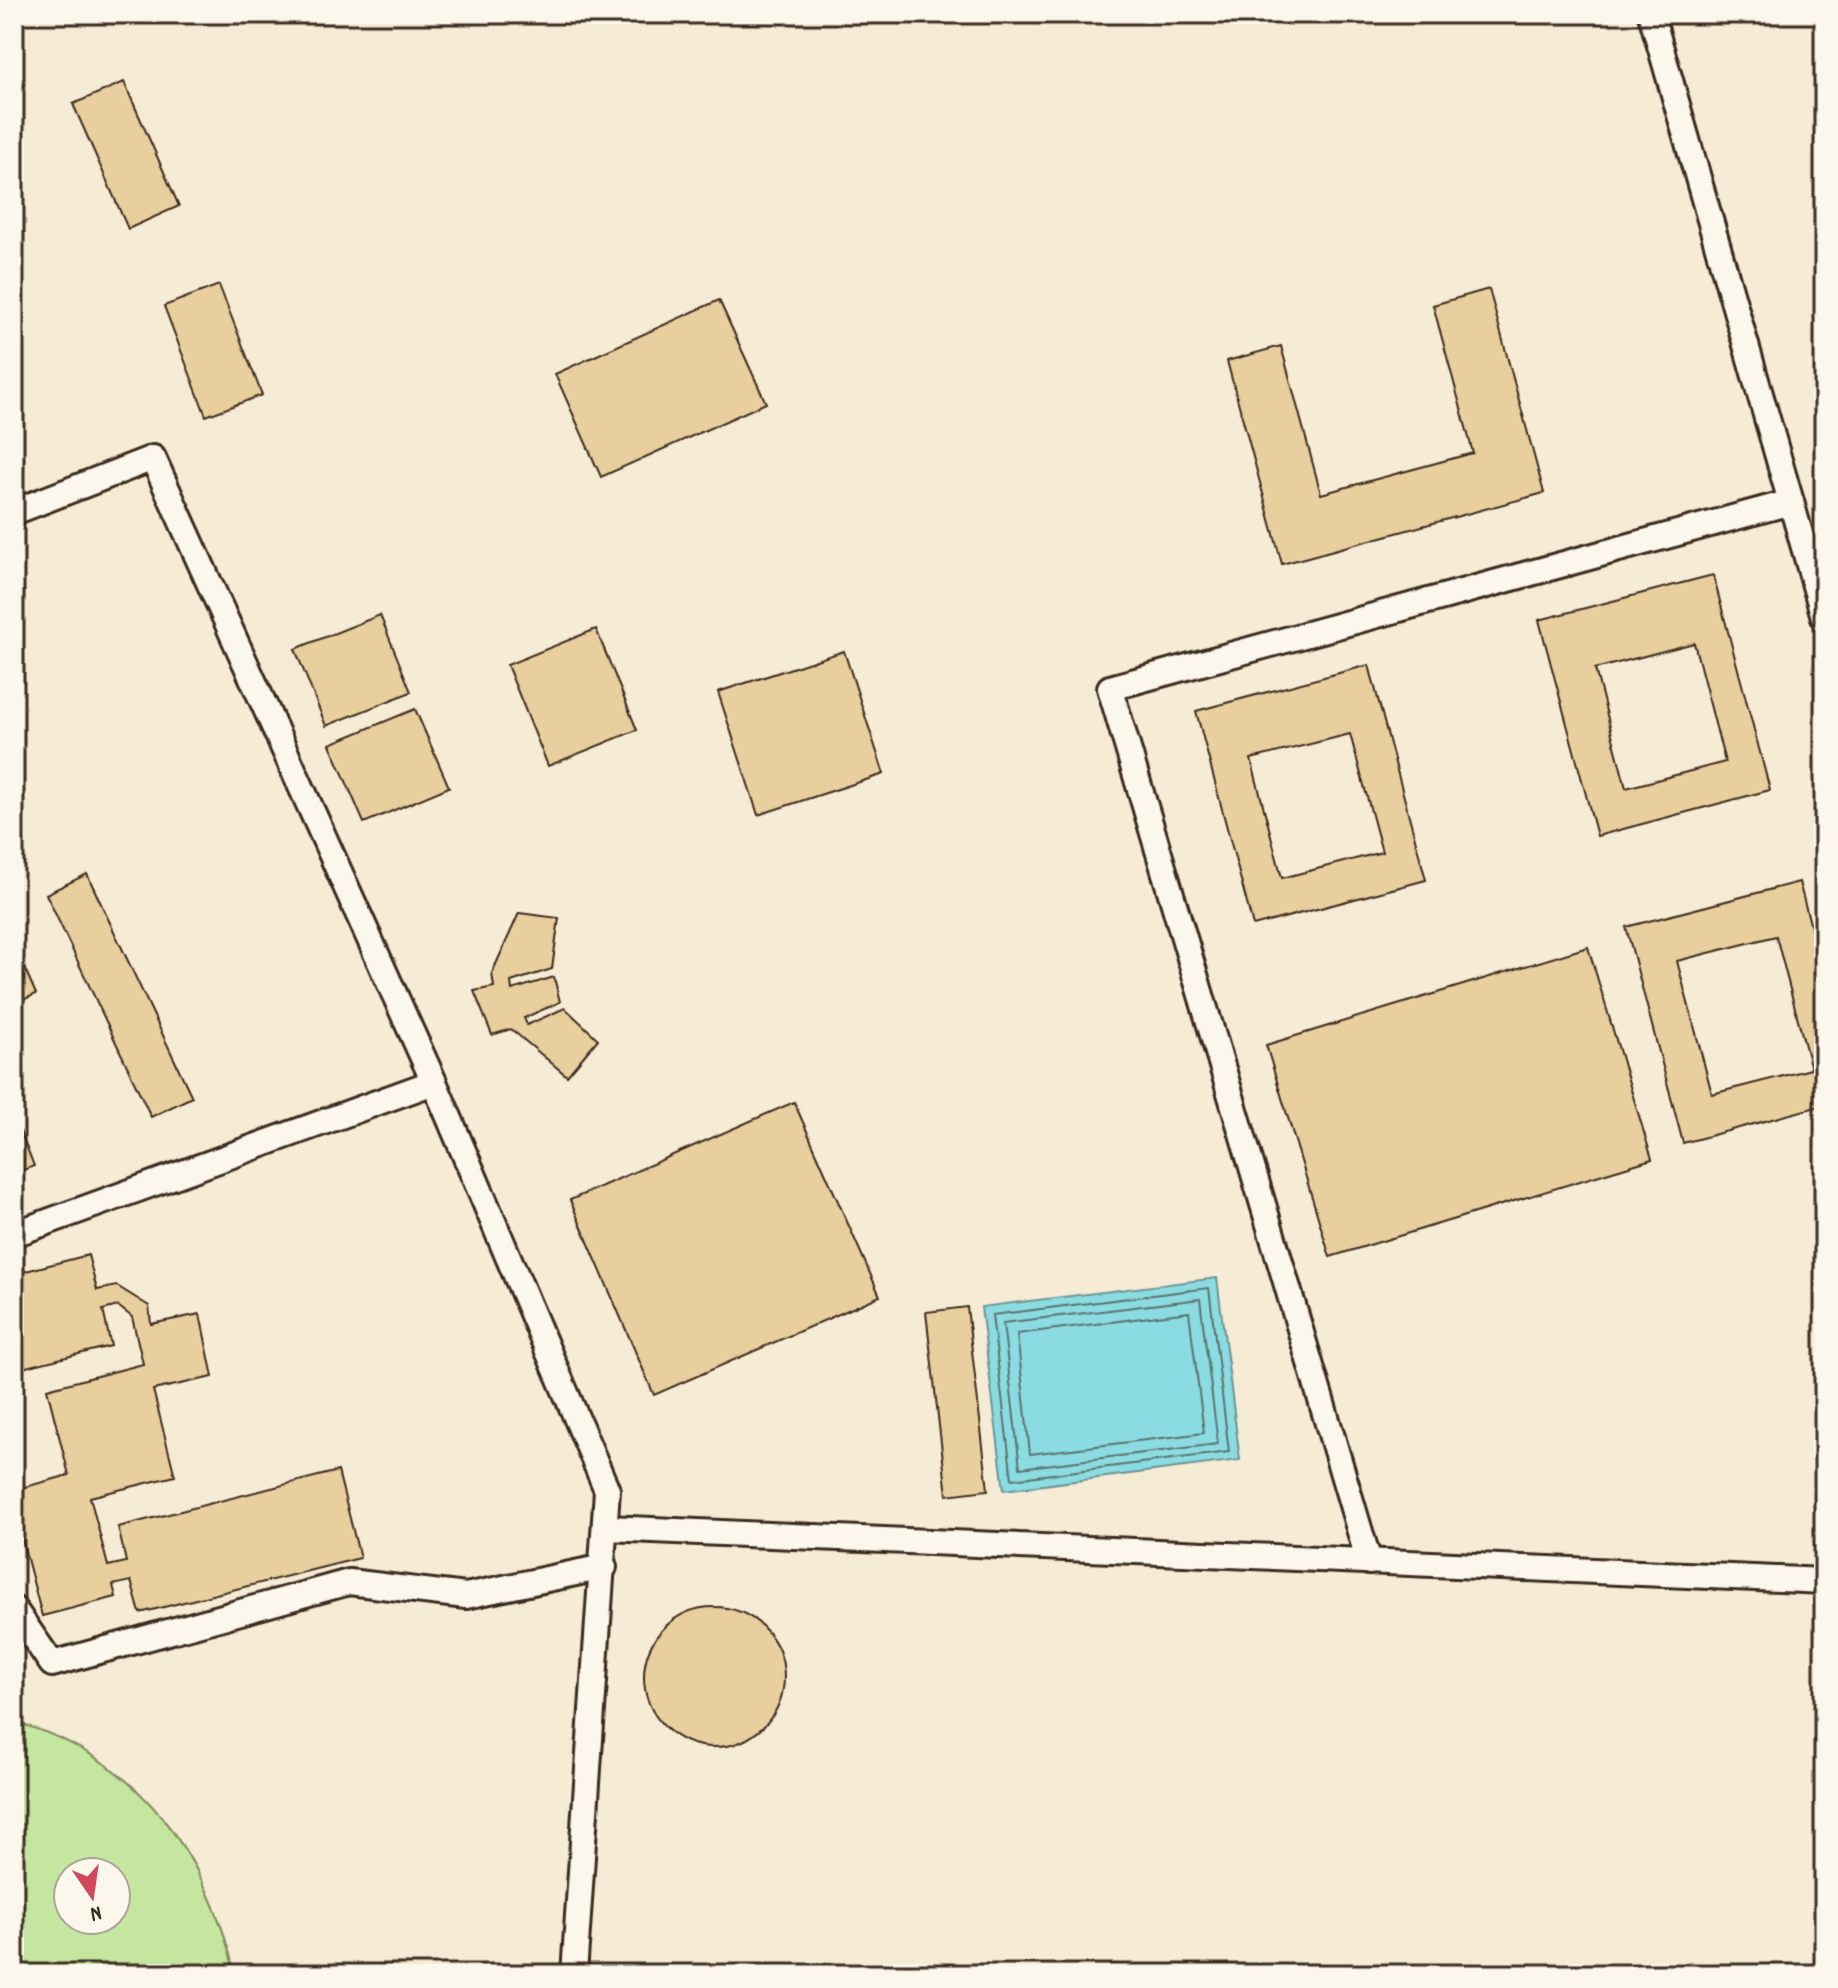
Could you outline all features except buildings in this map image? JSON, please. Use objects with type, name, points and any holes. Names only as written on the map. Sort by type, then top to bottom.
[{"type":"lane","points":[[1651,14],[1824,617]]},
{"type":"lane","points":[[14,512],[153,458],[434,1082],[607,1490],[607,1528],[574,1974]]},
{"type":"lane","points":[[1369,1562],[1110,688],[1791,502]]},
{"type":"lane","points":[[14,1234],[434,1082]]},
{"type":"lane","points":[[607,1528],[1824,1581]]},
{"type":"lane","points":[[14,1609],[52,1664],[349,1582],[466,1596],[604,1567]]},
{"type":"shaded area","points":[[14,14],[1824,14],[1824,1974],[14,1974]]},
{"type":"green space","points":[[14,1722],[58,1737],[97,1759],[131,1785],[160,1816],[185,1851],[206,1889],[223,1930],[235,1974],[14,1974]]},
{"type":"water","points":[[1217,1278],[1240,1460],[1004,1490],[981,1307]]}]
